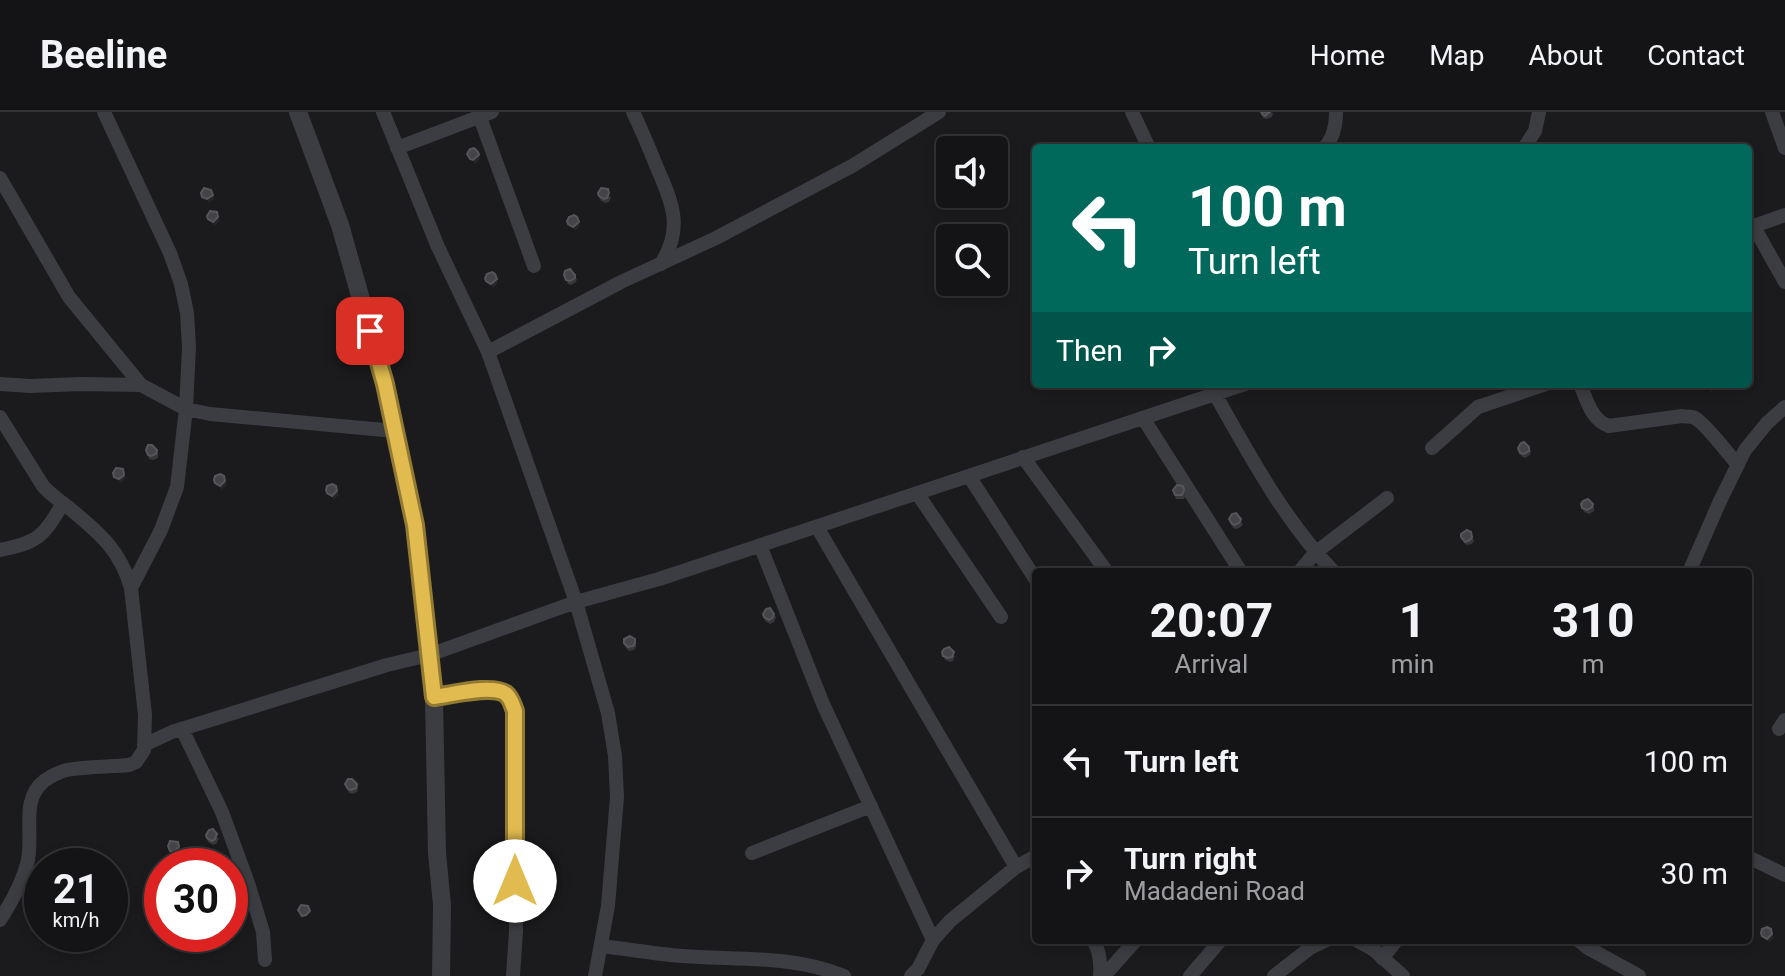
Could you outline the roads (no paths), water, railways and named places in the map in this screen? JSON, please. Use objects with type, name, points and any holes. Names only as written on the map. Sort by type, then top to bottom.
[{"type":"street","points":[[104,112],[170,253],[187,313],[189,347],[177,487],[161,530],[131,588]]},
{"type":"street","points":[[298,112],[340,225],[385,384],[415,525],[434,697],[437,853],[442,905],[441,976]]},
{"type":"street","points":[[383,112],[438,247],[488,352],[576,602],[608,713],[617,797],[608,906],[595,976]]},
{"type":"street","points":[[633,112],[671,201],[673,237],[661,264]]},
{"type":"street","points":[[488,352],[852,166],[939,112]]},
{"type":"street","points":[[1132,112],[1147,144]]},
{"type":"street","points":[[1328,144],[1335,128],[1336,112]]},
{"type":"street","points":[[1527,144],[1535,131],[1539,112]]},
{"type":"street","points":[[1772,112],[1785,148]]},
{"type":"street","points":[[397,148],[483,113],[534,266]]},
{"type":"street","points":[[0,178],[69,297],[141,385],[186,409],[210,414],[395,431]]},
{"type":"street","points":[[1752,228],[1785,215]]},
{"type":"street","points":[[1752,230],[1785,282]]},
{"type":"street","points":[[0,384],[141,385]]},
{"type":"street","points":[[144,745],[160,736],[387,665],[429,655],[576,602],[659,579],[1233,388]]},
{"type":"street","points":[[1432,448],[1478,407],[1534,388]]},
{"type":"street","points":[[1582,388],[1601,423],[1609,426],[1690,417],[1703,425],[1738,465]]},
{"type":"street","points":[[1215,394],[1258,471],[1315,553],[1330,568]]},
{"type":"street","points":[[1691,568],[1745,450],[1785,407]]},
{"type":"street","points":[[0,417],[51,496],[109,542],[127,572],[145,715],[144,750],[136,762],[65,770],[38,786],[31,800],[31,847],[27,864],[14,897],[0,920]]},
{"type":"street","points":[[1143,418],[1238,568]]},
{"type":"street","points":[[1023,457],[1104,568]]},
{"type":"street","points":[[969,476],[1032,574]]},
{"type":"street","points":[[917,493],[1001,617]]},
{"type":"street","points":[[1302,568],[1315,553],[1387,498]]},
{"type":"street","points":[[0,550],[35,540],[47,531],[63,503]]},
{"type":"street","points":[[817,527],[1029,862],[950,921],[933,940],[911,976]]},
{"type":"street","points":[[760,545],[823,704],[933,940]]},
{"type":"street","points":[[434,697],[499,692],[512,702],[515,711],[516,931],[513,976]]},
{"type":"street","points":[[182,729],[222,812],[248,883],[263,932],[265,960]]},
{"type":"street","points":[[752,853],[871,806]]},
{"type":"street","points":[[429,976],[430,908],[437,853]]},
{"type":"street","points":[[1752,859],[1785,875]]},
{"type":"street","points":[[1096,944],[1102,976]]},
{"type":"street","points":[[1102,976],[1132,944]]},
{"type":"street","points":[[1190,976],[1218,944]]},
{"type":"street","points":[[1274,976],[1318,944]]},
{"type":"street","points":[[1362,944],[1403,976]]},
{"type":"street","points":[[1382,958],[1394,944]]},
{"type":"street","points":[[1583,944],[1639,976]]},
{"type":"street","points":[[601,946],[680,956],[798,962],[844,976]]}]
